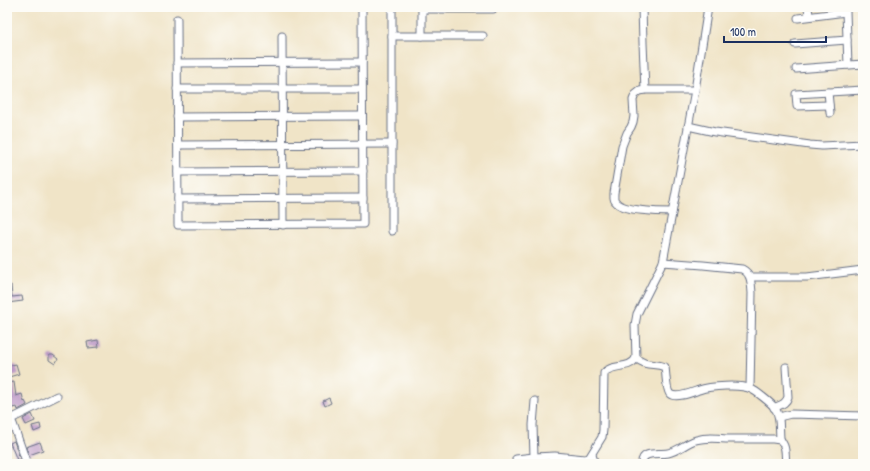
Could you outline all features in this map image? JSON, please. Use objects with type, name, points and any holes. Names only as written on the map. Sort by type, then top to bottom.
[{"type":"street","points":[[177,19],[178,225],[363,224],[362,7]]},
{"type":"street","points":[[392,7],[392,231]]},
{"type":"street","points":[[642,7],[645,90]]},
{"type":"street","points":[[516,459],[534,461],[555,456],[585,459],[589,458],[602,437],[604,373],[607,370],[630,364],[636,358],[635,325],[637,314],[654,282],[662,262],[695,90],[708,7]]},
{"type":"street","points":[[808,7],[809,16]]},
{"type":"street","points":[[422,36],[422,8],[493,9]]},
{"type":"street","points":[[798,18],[836,10],[846,12],[848,65]]},
{"type":"street","points":[[282,36],[283,225]]},
{"type":"street","points":[[392,36],[483,36]]},
{"type":"street","points":[[795,44],[847,40]]},
{"type":"street","points":[[177,62],[362,62]]},
{"type":"street","points":[[796,69],[863,64]]},
{"type":"street","points":[[177,89],[362,88]]},
{"type":"street","points":[[672,212],[634,209],[616,203],[614,193],[622,146],[633,122],[633,100],[635,95],[640,91],[695,90]]},
{"type":"street","points":[[829,105],[797,106],[796,94],[863,90]]},
{"type":"street","points":[[828,92],[830,113]]},
{"type":"street","points":[[178,117],[362,116]]},
{"type":"street","points":[[688,126],[715,132],[810,145],[822,146],[863,144]]},
{"type":"street","points":[[178,145],[392,144]]},
{"type":"street","points":[[178,172],[363,171]]},
{"type":"street","points":[[178,199],[363,198]]},
{"type":"street","points":[[662,262],[742,269],[751,277],[750,388]]},
{"type":"street","points":[[751,277],[807,276],[863,270]]},
{"type":"street","points":[[636,358],[648,364],[665,367],[668,390],[673,396],[713,387],[737,386],[750,388],[759,394],[774,408],[779,417],[780,440],[784,447],[786,464]]},
{"type":"street","points":[[774,408],[786,402],[788,397],[786,367]]},
{"type":"street","points":[[27,464],[9,418],[57,396]]},
{"type":"street","points":[[534,461],[533,425],[535,401]]},
{"type":"street","points":[[779,417],[791,414],[863,416]]},
{"type":"street","points":[[642,464],[642,457],[646,455],[672,452],[690,442],[700,439],[780,440]]},
{"type":"street","points":[[592,455],[595,464]]},
{"type":"building","points":[[7,285],[11,285],[12,297],[22,296],[23,301],[7,303]]},
{"type":"building","points":[[98,340],[99,347],[88,348],[87,342]]},
{"type":"building","points":[[49,355],[53,355],[58,359],[55,364],[49,360]]},
{"type":"building","points":[[16,364],[19,374],[9,377],[7,366]]},
{"type":"building","points":[[14,382],[16,396],[22,394],[24,402],[25,401],[27,405],[18,410],[17,407],[7,409],[7,399],[11,398],[8,383]]},
{"type":"building","points":[[329,398],[331,403],[325,406],[323,401]]},
{"type":"building","points":[[32,414],[35,421],[26,425],[23,419]]},
{"type":"building","points":[[40,424],[41,429],[34,432],[32,426]]},
{"type":"building","points":[[14,441],[20,459],[17,460],[10,443]]},
{"type":"building","points":[[40,442],[43,450],[29,455],[26,447]]}]
